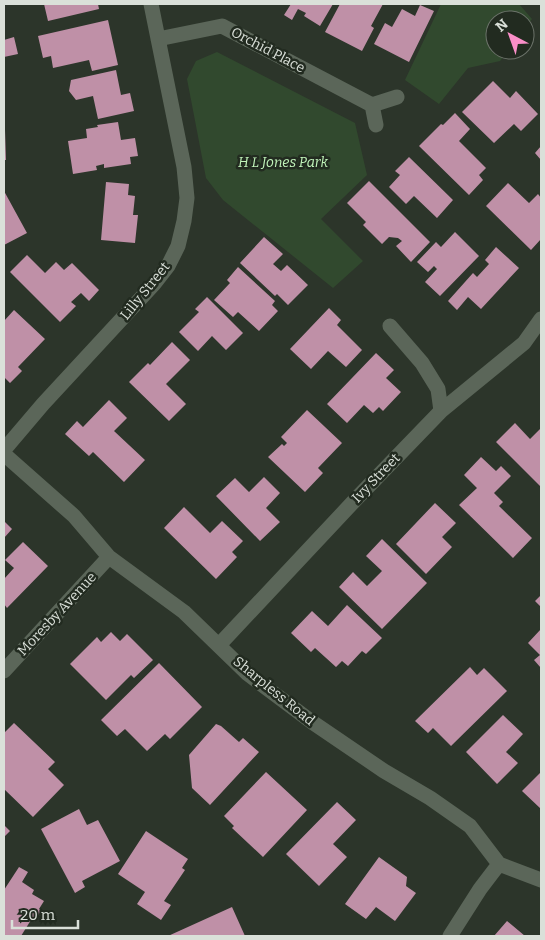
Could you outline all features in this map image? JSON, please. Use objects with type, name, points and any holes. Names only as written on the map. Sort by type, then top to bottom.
[{"type":"street","name":"Lilly Street","points":[[4,452],[43,404],[154,284],[168,266],[178,246],[184,221],[186,198],[184,167],[151,4]]},
{"type":"street","name":"Orchid Place","points":[[158,40],[222,26],[372,105]]},
{"type":"street","points":[[376,125],[372,105],[397,97]]},
{"type":"street","name":"Ivy Street","points":[[219,645],[441,411],[524,343],[541,319]]},
{"type":"street","points":[[390,326],[422,363],[438,389],[441,411]]},
{"type":"street","name":"Sharpless Road","points":[[4,452],[74,516],[109,557],[184,612],[248,674],[312,722],[470,826],[499,864]]},
{"type":"street","name":"Moresby Avenue","points":[[4,671],[109,557]]},
{"type":"street","points":[[450,936],[480,889],[499,864],[541,880]]},
{"type":"green space","points":[[441,4],[519,4],[524,10],[485,10],[485,60],[501,60],[468,68],[439,104],[405,80]]},
{"type":"green space","name":"H L Jones Park","points":[[217,52],[355,123],[367,175],[321,219],[363,261],[333,288],[223,200],[206,178],[187,79],[196,61]]},
{"type":"building","points":[[44,4],[98,4],[99,9],[48,21]]},
{"type":"building","points":[[291,4],[333,4],[320,26],[304,16],[306,13],[298,9],[292,20],[284,15]]},
{"type":"building","points":[[340,4],[383,4],[371,26],[374,28],[362,51],[325,32]]},
{"type":"building","points":[[420,5],[434,11],[409,62],[374,44],[385,23],[392,27],[402,9],[415,16]]},
{"type":"building","points":[[108,20],[118,65],[92,71],[89,60],[53,68],[51,56],[43,58],[38,36]]},
{"type":"building","points":[[14,37],[18,54],[4,57],[4,40]]},
{"type":"building","points":[[116,70],[121,95],[130,93],[134,111],[98,119],[93,96],[76,100],[69,91],[71,80]]},
{"type":"building","points":[[493,81],[510,98],[516,91],[538,114],[521,131],[514,124],[494,143],[462,112]]},
{"type":"building","points":[[455,113],[470,129],[459,141],[486,168],[479,175],[483,180],[469,195],[419,146]]},
{"type":"building","points":[[118,122],[121,140],[135,138],[138,156],[130,157],[131,164],[104,168],[104,164],[96,166],[97,170],[73,174],[68,141],[87,138],[86,129],[98,127],[97,125]]},
{"type":"building","points":[[5,130],[6,160],[4,160]]},
{"type":"building","points":[[541,146],[541,160],[535,153]]},
{"type":"building","points":[[409,157],[453,200],[437,218],[414,196],[406,204],[389,187],[400,175],[395,171]]},
{"type":"building","points":[[369,181],[430,242],[411,262],[396,246],[402,241],[398,238],[389,237],[382,244],[363,225],[366,222],[347,203]]},
{"type":"building","points":[[106,182],[129,184],[128,195],[135,196],[133,215],[138,215],[135,243],[101,240]]},
{"type":"building","points":[[508,183],[529,203],[538,194],[541,198],[541,239],[531,250],[486,206]]},
{"type":"building","points":[[4,191],[27,233],[4,245]]},
{"type":"building","points":[[455,232],[479,256],[440,296],[425,282],[437,269],[434,266],[428,272],[417,262],[436,242],[441,247]]},
{"type":"building","points":[[264,237],[283,254],[273,264],[281,271],[287,265],[308,285],[288,305],[277,294],[275,296],[240,263]]},
{"type":"building","points":[[496,247],[519,268],[481,309],[468,297],[457,310],[448,301],[473,273],[477,277],[489,264],[485,260]]},
{"type":"building","points":[[27,255],[45,273],[56,262],[64,270],[72,263],[99,290],[89,301],[81,293],[71,302],[76,306],[60,322],[10,272]]},
{"type":"building","points":[[238,267],[275,301],[272,305],[278,311],[259,331],[238,312],[233,317],[214,300],[230,283],[227,280]]},
{"type":"building","points":[[207,297],[243,333],[226,350],[212,336],[198,351],[179,332],[199,312],[195,309]]},
{"type":"building","points":[[329,308],[341,320],[337,325],[362,350],[346,367],[328,351],[311,369],[290,349]]},
{"type":"building","points":[[14,310],[45,339],[18,367],[22,371],[10,383],[4,377],[4,321]]},
{"type":"building","points":[[172,342],[190,360],[166,384],[186,404],[169,421],[129,382],[148,363],[150,365]]},
{"type":"building","points":[[376,353],[394,370],[386,378],[401,392],[383,411],[379,407],[373,413],[364,405],[347,423],[327,404]]},
{"type":"building","points":[[109,400],[127,418],[114,431],[145,460],[124,482],[93,452],[89,456],[65,434],[77,421],[83,427]]},
{"type":"building","points":[[307,410],[342,443],[318,468],[323,473],[305,492],[268,457],[282,444],[284,446],[287,443],[281,437]]},
{"type":"building","points":[[515,423],[530,439],[541,428],[541,487],[496,442]]},
{"type":"building","points":[[481,457],[496,471],[501,466],[511,476],[494,493],[503,502],[499,506],[532,538],[513,558],[459,505],[477,488],[464,475]]},
{"type":"building","points":[[264,477],[280,493],[266,508],[280,522],[260,541],[216,496],[235,478],[249,492]]},
{"type":"building","points":[[435,503],[456,523],[442,537],[452,547],[426,574],[396,544]]},
{"type":"building","points":[[184,507],[210,533],[222,521],[243,541],[232,552],[237,557],[216,579],[164,528]]},
{"type":"building","points":[[4,521],[12,529],[4,538]]},
{"type":"building","points":[[382,539],[427,583],[382,629],[339,587],[353,572],[367,586],[382,571],[366,556]]},
{"type":"building","points":[[23,542],[48,566],[7,608],[4,604],[4,579],[14,568],[5,560]]},
{"type":"building","points":[[541,595],[541,607],[535,601]]},
{"type":"building","points":[[347,605],[382,638],[366,654],[362,651],[348,666],[342,661],[336,667],[315,648],[311,652],[291,633],[312,611],[328,626]]},
{"type":"building","points":[[541,629],[541,668],[534,660],[540,655],[528,643]]},
{"type":"building","points":[[111,632],[120,641],[127,634],[153,660],[134,678],[131,675],[106,700],[70,664],[97,637],[101,642]]},
{"type":"building","points":[[159,663],[202,707],[170,739],[165,734],[147,751],[125,729],[117,736],[101,720]]},
{"type":"building","points":[[470,667],[477,675],[484,668],[507,691],[451,746],[433,728],[428,733],[415,721]]},
{"type":"building","points":[[503,715],[523,734],[506,752],[518,763],[497,784],[466,752]]},
{"type":"building","points":[[14,723],[55,762],[48,769],[64,785],[33,817],[4,789],[4,733]]},
{"type":"building","points":[[216,724],[221,726],[239,742],[243,738],[259,752],[210,805],[192,788],[189,755]]},
{"type":"building","points":[[266,772],[307,810],[263,857],[232,828],[234,826],[224,816]]},
{"type":"building","points":[[541,772],[541,809],[522,791]]},
{"type":"building","points":[[337,802],[356,820],[333,844],[347,857],[319,886],[286,854]]},
{"type":"building","points":[[79,809],[87,825],[98,820],[120,861],[82,881],[85,887],[75,893],[41,829]]},
{"type":"building","points":[[4,825],[10,831],[4,837]]},
{"type":"building","points":[[146,831],[188,859],[182,868],[185,870],[164,901],[171,905],[161,920],[137,904],[145,892],[118,874]]},
{"type":"building","points":[[379,857],[407,877],[406,886],[416,893],[395,921],[376,907],[366,919],[345,904]]},
{"type":"building","points":[[19,867],[28,872],[22,882],[34,890],[32,894],[44,901],[39,909],[41,911],[34,922],[31,920],[21,936],[4,936],[4,890]]},
{"type":"building","points":[[232,907],[245,936],[168,936]]},
{"type":"building","points":[[507,921],[525,936],[494,936]]}]
